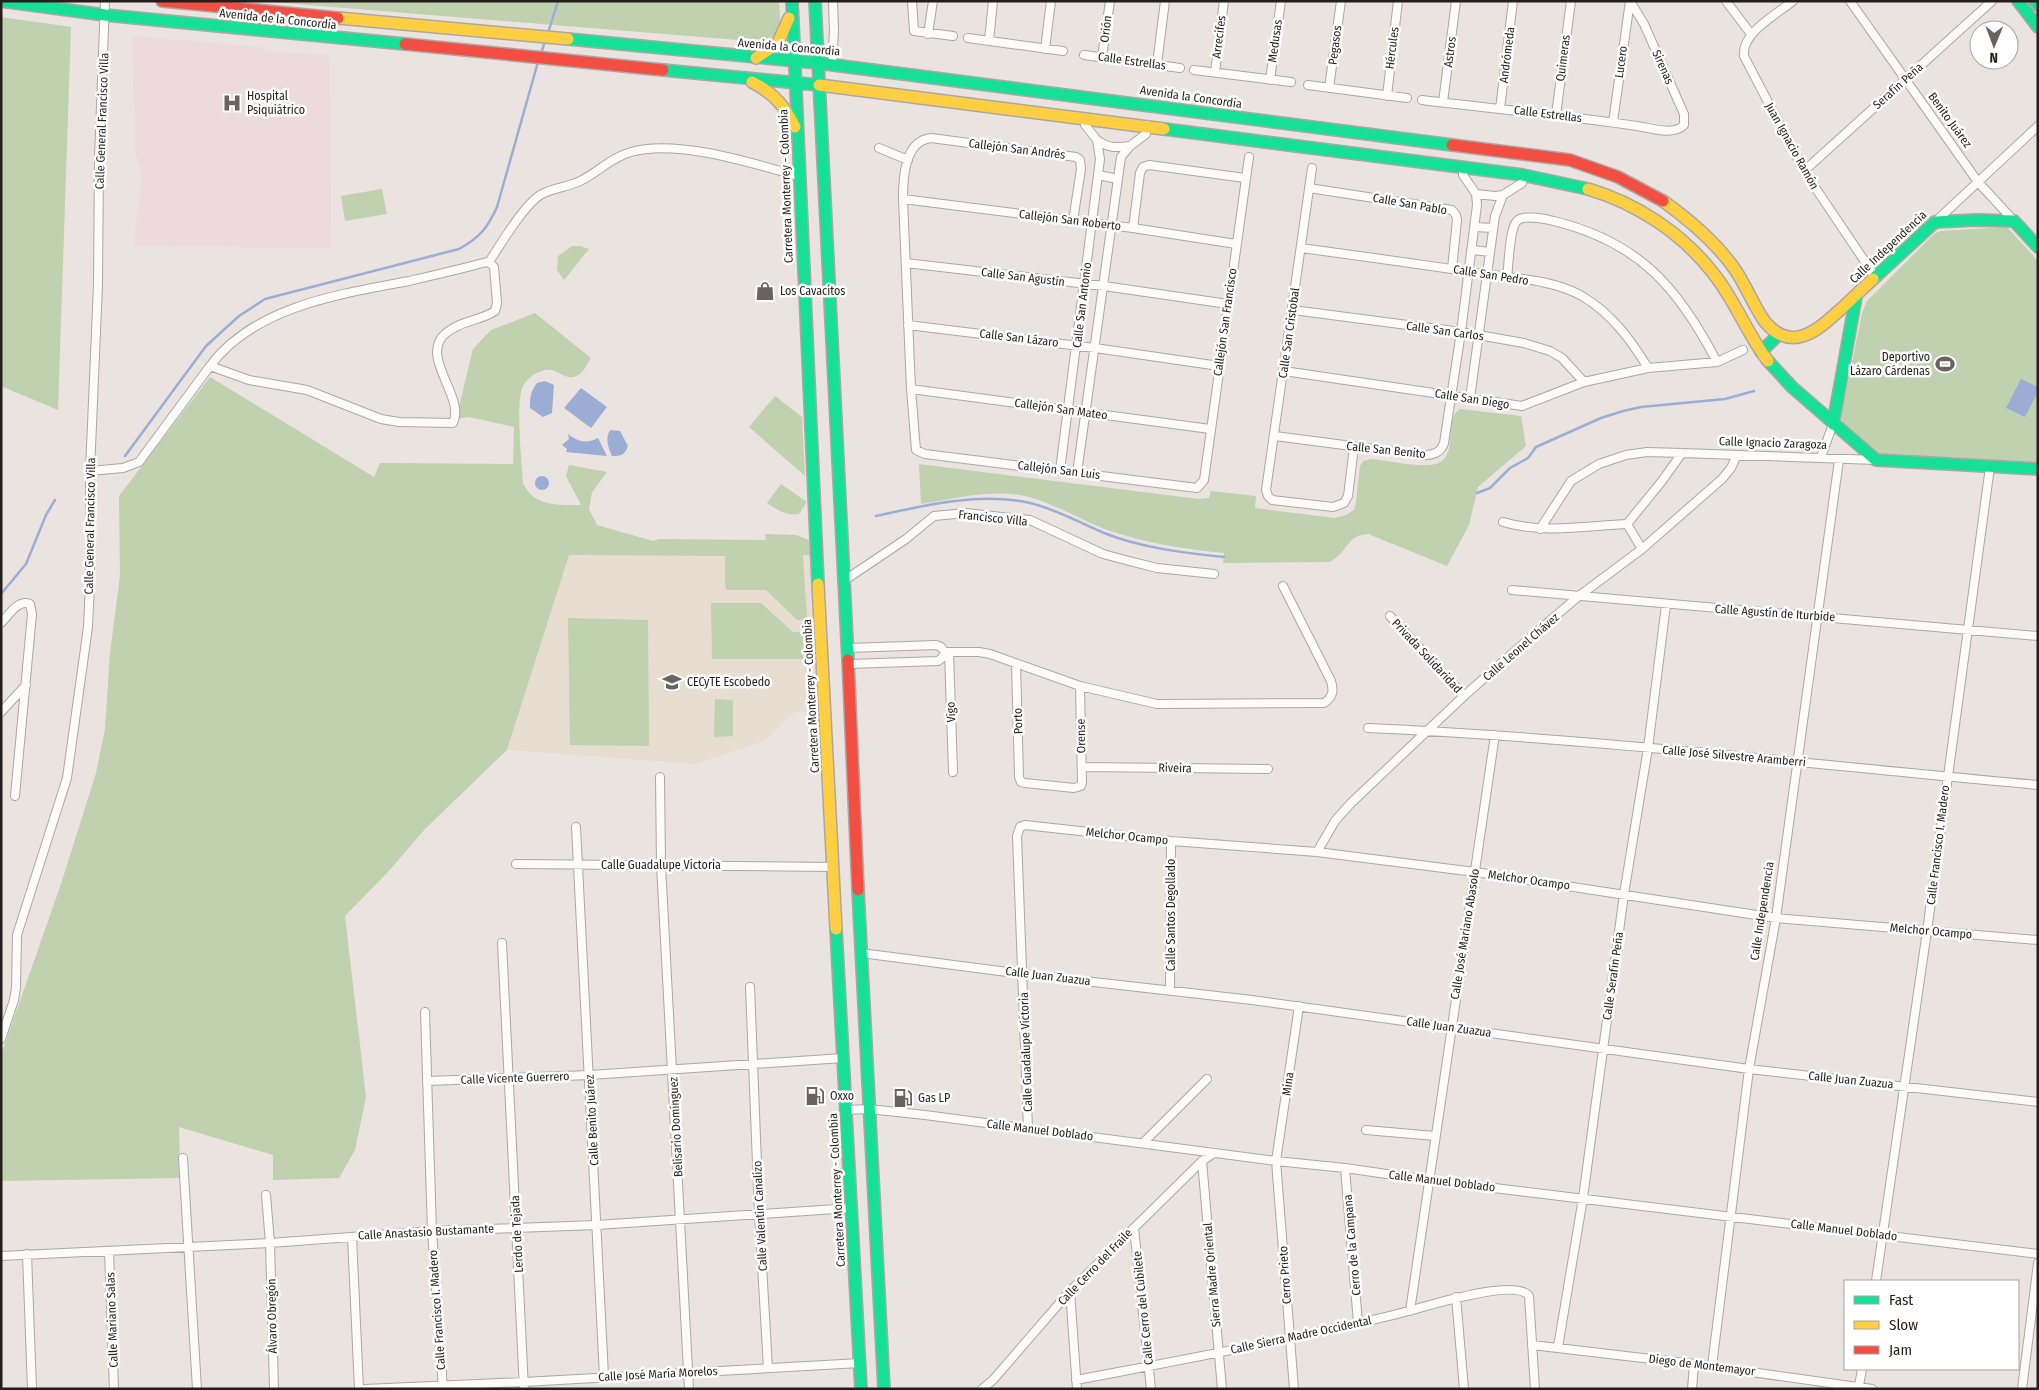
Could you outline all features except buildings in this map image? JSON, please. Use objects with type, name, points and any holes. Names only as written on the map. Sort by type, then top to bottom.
[{"type":"main road","name":"Avenida de la Concordia","points":[[1,1],[105,15],[740,77]]},
{"type":"main road","name":"Avenida de la Concordia","points":[[162,1],[529,37]]},
{"type":"main road","points":[[815,1],[884,1389]]},
{"type":"main road","points":[[2018,1],[2038,27]]},
{"type":"main road","points":[[2034,1],[2038,6]]},
{"type":"main road","points":[[756,58],[772,50],[781,40],[792,5]]},
{"type":"main road","name":"Carretera Monterrey - Colombia","points":[[792,5],[798,176],[861,1389]]},
{"type":"main road","name":"Avenida la Concordia","points":[[529,37],[818,63],[1570,160],[1601,169],[1656,196],[1684,216],[1711,241],[1735,270],[1767,324],[1778,335]]},
{"type":"main road","points":[[740,77],[796,82],[1147,125],[1523,175],[1571,184],[1612,196],[1633,206],[1666,228],[1694,252],[1714,274],[1761,352],[1792,387],[1876,460]]},
{"type":"main road","points":[[740,77],[766,88],[779,99],[797,131]]},
{"type":"main road","points":[[937,99],[940,78]]},
{"type":"main road","points":[[1086,118],[1088,97]]},
{"type":"main road","points":[[1147,125],[1150,105]]},
{"type":"main road","points":[[1463,168],[1466,148]]},
{"type":"main road","points":[[1523,175],[1525,155]]},
{"type":"main road","points":[[1935,222],[2014,221]]},
{"type":"main road","name":"Benito Juárez","points":[[2014,221],[2038,247]]},
{"type":"main road","name":"Calle Independencia","points":[[1833,424],[1856,297],[1935,222]]},
{"type":"main road","points":[[1761,352],[1778,335],[1798,337],[1813,333],[1856,297]]},
{"type":"main road","name":"Calle Ignacio Zaragoza","points":[[1876,460],[2038,469]]},
{"type":"street","name":"Calle General Francisco Villa","points":[[1,1039],[16,988],[17,935],[67,778],[88,627],[90,471],[98,285],[99,158],[106,1]]},
{"type":"street","points":[[832,65],[834,1]]},
{"type":"street","points":[[912,1],[914,30],[918,33],[953,36]]},
{"type":"street","points":[[928,34],[933,1]]},
{"type":"street","points":[[989,41],[993,1]]},
{"type":"street","points":[[1045,49],[1051,1]]},
{"type":"street","name":"Orión","points":[[1102,57],[1110,1]]},
{"type":"street","points":[[1156,64],[1165,1]]},
{"type":"street","name":"Arrecifes","points":[[1215,72],[1224,1]]},
{"type":"street","name":"Medusas","points":[[1270,80],[1280,1]]},
{"type":"street","name":"Pegasos","points":[[1330,88],[1340,1]]},
{"type":"street","name":"Hércules","points":[[1387,96],[1398,1]]},
{"type":"street","name":"Astros","points":[[1444,102],[1456,1]]},
{"type":"street","name":"Andrómeda","points":[[1500,109],[1513,1]]},
{"type":"street","name":"Quimeras","points":[[1556,116],[1571,1]]},
{"type":"street","name":"Lucero","points":[[1613,122],[1630,1]]},
{"type":"street","name":"Sirenas","points":[[1630,1],[1644,24],[1684,114],[1684,125],[1675,131]]},
{"type":"street","points":[[1726,1],[1751,34],[1793,1]]},
{"type":"street","name":"Benito Juárez","points":[[1850,1],[1978,182],[2014,221]]},
{"type":"street","name":"Serafín Peña","points":[[1804,171],[1992,1]]},
{"type":"street","name":"Juan Ignacio Ramón","points":[[1751,34],[1745,42],[1744,56],[1804,171],[1876,278]]},
{"type":"street","points":[[968,38],[1063,51]]},
{"type":"street","name":"Calle Estrellas","points":[[1084,55],[1180,68]]},
{"type":"street","points":[[1194,70],[1291,82]]},
{"type":"street","points":[[1308,85],[1407,98]]},
{"type":"street","name":"Calle Estrellas","points":[[1422,100],[1675,131]]},
{"type":"street","name":"Calle San Antonio","points":[[1060,470],[1093,223],[1100,155],[1097,140],[1086,126],[1086,118]]},
{"type":"street","name":"Calle San Antonio","points":[[1077,473],[1121,157],[1130,146],[1146,134],[1147,125]]},
{"type":"street","name":"Calle Independencia","points":[[1935,222],[2038,126]]},
{"type":"street","name":"Callejón San Andrés","points":[[908,160],[914,149],[922,141],[931,138],[1076,157],[1080,160],[1081,169],[1073,221]]},
{"type":"street","points":[[1097,140],[1106,146],[1116,148],[1130,146]]},
{"type":"street","points":[[879,148],[908,160],[903,175],[903,199],[911,389]]},
{"type":"street","points":[[90,471],[123,468],[139,462],[220,352],[264,321],[299,306],[375,286],[435,275],[489,262],[530,203],[542,194],[584,179],[612,160],[630,152],[653,149],[696,152],[728,157],[798,176]]},
{"type":"street","name":"Callejón San Francisco","points":[[1199,486],[1204,480],[1249,157]]},
{"type":"street","points":[[1133,228],[1140,173],[1149,164],[1245,178]]},
{"type":"street","name":"Calle San Cristobal","points":[[1312,168],[1266,490],[1268,496],[1272,500],[1334,507],[1344,503],[1348,496],[1354,447]]},
{"type":"street","points":[[1463,168],[1463,175],[1476,194],[1503,195],[1522,183],[1523,175]]},
{"type":"street","points":[[1098,175],[1118,179]]},
{"type":"street","name":"Calle San Pablo","points":[[1309,188],[1452,210],[1457,220],[1452,269]]},
{"type":"street","name":"Calle San Benito","points":[[1275,436],[1421,455],[1436,453],[1443,446],[1462,332],[1477,205],[1476,194]]},
{"type":"street","points":[[1470,398],[1493,228],[1497,208],[1503,195]]},
{"type":"street","name":"Callejón San Roberto","points":[[903,199],[1111,225],[1236,244]]},
{"type":"street","points":[[1507,277],[1513,230],[1516,222],[1520,219],[1528,218],[1551,221],[1584,230],[1618,245],[1646,264],[1663,280],[1681,300],[1717,362]]},
{"type":"street","points":[[1474,227],[1493,228]]},
{"type":"street","name":"Calle San Pedro","points":[[1301,248],[1487,274],[1551,285],[1581,296],[1603,311],[1620,328],[1648,368]]},
{"type":"street","points":[[1472,250],[1490,252]]},
{"type":"street","points":[[210,366],[248,380],[307,390],[381,418],[400,422],[452,424],[455,421],[455,406],[439,362],[438,346],[444,334],[451,329],[466,321],[495,311],[497,303],[494,267],[489,262]]},
{"type":"street","name":"Calle San Agustín","points":[[906,263],[1104,286],[1228,304]]},
{"type":"street","name":"Calle San Carlos","points":[[1293,310],[1462,332],[1524,343],[1562,358],[1584,382]]},
{"type":"street","name":"Calle San Lázaro","points":[[908,324],[1219,366]]},
{"type":"street","name":"Calle San Diego","points":[[1284,371],[1522,406],[1584,382],[1648,368],[1717,362],[1743,350]]},
{"type":"street","name":"Callejón San Mateo","points":[[911,389],[1210,429]]},
{"type":"street","name":"Callejón San Luis","points":[[911,389],[914,443],[918,452],[1196,488],[1199,486]]},
{"type":"street","name":"Calle Independencia","points":[[1821,457],[1833,424]]},
{"type":"street","name":"Calle Ignacio Zaragoza","points":[[1540,529],[1571,481],[1599,464],[1635,453],[1876,460]]},
{"type":"street","points":[[1503,522],[1519,527],[1540,529],[1627,524],[1682,453]]},
{"type":"street","name":"Calle Leonel Chávez","points":[[1317,852],[1335,821],[1350,804],[1464,696],[1580,596],[1642,549],[1722,479],[1731,468],[1737,455]]},
{"type":"street","name":"Calle Independencia","points":[[1712,1366],[1749,1069],[1776,918],[1839,460]]},
{"type":"street","name":"Calle Francisco I. Madero","points":[[1876,1280],[1927,931],[1990,467]]},
{"type":"street","name":"Francisco Villa","points":[[845,580],[906,539],[934,516],[958,513],[1030,520],[1103,554],[1157,568],[1214,574]]},
{"type":"street","points":[[1627,524],[1642,549]]},
{"type":"street","points":[[848,648],[939,646],[947,652],[985,653],[1080,686],[1165,706],[1324,702],[1330,699],[1333,694],[1331,681],[1284,586]]},
{"type":"street","name":"Calle Agustín de Iturbide","points":[[1512,590],[1666,605],[1817,616],[2038,636]]},
{"type":"street","points":[[1,623],[22,603],[30,604],[26,685],[15,796]]},
{"type":"street","name":"Calle Serafín Peña","points":[[1558,1347],[1582,1198],[1624,894],[1648,748],[1666,605]]},
{"type":"street","name":"Privada Solidaridad","points":[[1390,616],[1464,696]]},
{"type":"street","points":[[915,646],[916,662]]},
{"type":"street","points":[[849,664],[938,661],[947,652]]},
{"type":"street","name":"Vigo","points":[[947,652],[953,772]]},
{"type":"street","name":"Porto","points":[[1016,664],[1021,782],[1074,788],[1080,786]]},
{"type":"street","points":[[1,712],[26,685]]},
{"type":"street","name":"Orense","points":[[1080,686],[1082,767],[1080,786]]},
{"type":"street","name":"Calle José Silvestre Aramberri","points":[[1368,728],[1429,730],[1648,748],[2038,785]]},
{"type":"street","name":"Calle José Mariano Abasolo","points":[[1410,1311],[1450,1027],[1495,735]]},
{"type":"street","name":"Riveira","points":[[1082,767],[1268,769]]},
{"type":"street","name":"Belisario Domínguez","points":[[660,777],[661,865],[681,1219],[688,1389]]},
{"type":"street","name":"Melchor Ocampo","points":[[1020,827],[1030,826],[1171,841],[1317,852],[1474,872],[1776,918],[2038,940]]},
{"type":"street","name":"Calle Benito Juárez","points":[[576,827],[604,1376]]},
{"type":"street","name":"Calle Guadalupe Victoria","points":[[1020,827],[1017,836],[1028,1129]]},
{"type":"street","name":"Calle Santos Degollado","points":[[1170,990],[1171,841]]},
{"type":"street","name":"Calle Guadalupe Victoria","points":[[516,864],[834,867]]},
{"type":"street","name":"Lerdo de Tejada","points":[[502,943],[524,1386]]},
{"type":"street","name":"Calle Juan Zuazua","points":[[861,953],[1299,1006],[1749,1069],[2038,1102]]},
{"type":"street","name":"Calle Valentín Canalizo","points":[[750,987],[759,1214],[768,1368]]},
{"type":"street","name":"Mina","points":[[1276,1161],[1299,1006]]},
{"type":"street","name":"Calle Francisco I. Madero","points":[[425,1012],[432,1231],[442,1387]]},
{"type":"street","name":"Calle Vicente Guerrero","points":[[427,1081],[590,1074],[843,1058]]},
{"type":"street","points":[[1144,1144],[1207,1079]]},
{"type":"street","name":"Calle Manuel Doblado","points":[[846,1110],[869,1109],[1428,1180],[2038,1254]]},
{"type":"street","points":[[1366,1130],[1435,1136]]},
{"type":"street","name":"Calle Cerro del Fraile","points":[[982,1389],[993,1380],[1070,1291],[1202,1162],[1214,1153]]},
{"type":"street","points":[[183,1158],[197,1389]]},
{"type":"street","name":"Cerro Prieto","points":[[1276,1161],[1294,1389]]},
{"type":"street","name":"Sierra Madre Oriental","points":[[1202,1162],[1222,1389]]},
{"type":"street","name":"Cerro de la Campana","points":[[1345,1168],[1358,1323]]},
{"type":"street","name":"Álvaro Obregón","points":[[266,1195],[270,1243],[274,1389]]},
{"type":"street","name":"Calle Anastasio Bustamante","points":[[1,1256],[270,1243],[432,1231],[597,1225],[851,1208]]},
{"type":"street","name":"Calle Cerro del Cubilete","points":[[1134,1228],[1151,1389]]},
{"type":"street","points":[[352,1237],[359,1389]]},
{"type":"street","name":"Calle Mariano Salas","points":[[109,1251],[114,1389]]},
{"type":"street","points":[[27,1254],[32,1389]]},
{"type":"street","points":[[2022,1389],[2038,1263]]},
{"type":"street","points":[[1070,1291],[1076,1385]]},
{"type":"street","name":"Calle Sierra Madre Occidental","points":[[1076,1385],[1149,1366],[1289,1339],[1410,1311],[1456,1297],[1493,1291],[1525,1292],[1529,1296],[1532,1345]]},
{"type":"street","points":[[1456,1297],[1464,1389]]},
{"type":"street","points":[[1532,1345],[1535,1389]]},
{"type":"street","name":"Diego de Montemayor","points":[[1532,1345],[1712,1366],[1872,1389]]},
{"type":"street","name":"Calle José María Morelos","points":[[365,1389],[524,1386],[604,1376],[688,1373],[860,1362]]},
{"type":"street","points":[[1692,1389],[1694,1364]]},
{"type":"street","points":[[1859,1386],[1862,1370]]},
{"type":"street","points":[[993,1380],[993,1389]]},
{"type":"shaded area","name":"Hospital Psiquiátrico","points":[[132,36],[260,47],[269,52],[330,55],[331,248],[133,246],[142,177],[135,151]]},
{"type":"shaded area","name":"CECyTE Escobedo","points":[[569,555],[811,555],[816,712],[794,712],[764,741],[695,764],[507,750]]},
{"type":"green space","points":[[259,1],[779,1],[780,21],[778,33],[774,38],[763,42]]},
{"type":"green space","points":[[1,17],[71,27],[58,410],[1,386]]},
{"type":"green space","points":[[382,189],[387,214],[345,221],[341,196]]},
{"type":"green space","name":"Deportivo Lázaro Cárdenas","points":[[2007,227],[2038,261],[2038,464],[1881,456],[1842,423],[1841,416],[1862,313],[1867,301],[1934,234],[1940,231]]},
{"type":"green space","points":[[572,246],[589,249],[564,280],[557,270],[558,256]]},
{"type":"green space","points":[[535,313],[591,358],[581,373],[576,376],[567,377],[555,371],[546,370],[532,376],[523,386],[519,405],[523,483],[533,497],[548,503],[581,505],[566,476],[569,465],[607,472],[592,492],[589,509],[597,525],[653,541],[659,539],[766,540],[765,534],[796,535],[809,540],[811,555],[803,555],[807,620],[797,620],[766,590],[726,590],[725,556],[569,555],[507,750],[425,829],[387,873],[345,916],[366,1097],[355,1150],[339,1178],[273,1180],[273,1155],[179,1127],[180,1178],[1,1181],[1,1055],[61,884],[96,773],[105,729],[110,653],[120,576],[119,496],[210,377],[374,477],[380,463],[513,464],[514,427],[469,417],[456,419],[473,349],[491,330]]},
{"type":"green space","points":[[775,396],[802,417],[805,476],[749,427]]},
{"type":"green space","points":[[1460,409],[1521,416],[1526,446],[1478,487],[1469,525],[1447,566],[1368,534],[1355,538],[1335,559],[1329,562],[1223,563],[1224,553],[1134,538],[1094,525],[1030,497],[1007,494],[982,494],[921,504],[919,464],[1199,499],[1209,498],[1211,491],[1256,496],[1255,508],[1335,518],[1346,515],[1354,510],[1360,466],[1363,461],[1372,459],[1430,465],[1440,462],[1446,457],[1449,449],[1452,422]]},
{"type":"green space","points":[[781,484],[807,502],[799,514],[786,513],[767,503]]},
{"type":"green space","points":[[711,603],[761,603],[793,632],[805,632],[806,659],[712,659]]},
{"type":"green space","points":[[568,618],[648,620],[649,746],[570,745]]},
{"type":"green space","points":[[715,699],[733,700],[733,736],[714,737]]},
{"type":"water","points":[[2021,379],[2038,387],[2038,392],[2025,417],[2006,408]]},
{"type":"water","points":[[545,381],[554,385],[552,413],[543,417],[530,408],[530,401],[537,383]]},
{"type":"water","points":[[581,388],[607,407],[591,428],[564,408]]},
{"type":"water","points":[[610,430],[620,431],[628,446],[626,451],[618,456],[612,456],[609,449],[608,437]]},
{"type":"water","points":[[568,434],[583,441],[598,438],[607,456],[566,452],[567,449],[562,445],[569,439]]},
{"type":"water","points":[[542,476],[547,478],[549,483],[547,488],[542,490],[537,488],[535,483],[537,478]]},
{"type":"waterway","points":[[548,33],[558,1]]},
{"type":"waterway","points":[[541,54],[545,41]]},
{"type":"waterway","points":[[125,456],[206,346],[239,316],[265,299],[459,249],[478,236],[490,221],[497,207],[538,62]]},
{"type":"waterway","points":[[1477,493],[1490,488],[1510,468],[1528,458],[1536,447],[1601,418],[1641,407],[1725,399],[1754,391]]},
{"type":"waterway","points":[[876,516],[953,501],[972,499],[1011,500],[1049,509],[1104,533],[1133,543],[1178,552],[1224,557]]},
{"type":"waterway","points":[[1,594],[26,564],[46,515],[55,500]]},
{"type":"traffic: fast","points":[[1,1],[105,15],[405,44]]},
{"type":"traffic: fast","points":[[792,1],[818,584]]},
{"type":"traffic: fast","points":[[815,1],[848,660]]},
{"type":"traffic: fast","points":[[2018,1],[2038,27]]},
{"type":"traffic: fast","points":[[2035,1],[2038,5]]},
{"type":"traffic: fast","points":[[568,39],[818,63]]},
{"type":"traffic: fast","points":[[818,63],[1452,145]]},
{"type":"traffic: fast","points":[[663,70],[819,85]]},
{"type":"traffic: fast","points":[[1164,129],[1523,175],[1588,189]]},
{"type":"traffic: fast","points":[[1873,279],[1935,222],[2014,221],[2038,247]]},
{"type":"traffic: fast","points":[[1833,424],[1856,297]]},
{"type":"traffic: fast","points":[[1761,352],[1778,335]]},
{"type":"traffic: fast","points":[[1768,361],[1792,387],[1876,460],[2038,469]]},
{"type":"traffic: fast","points":[[858,890],[884,1389]]},
{"type":"traffic: fast","points":[[836,929],[861,1389]]},
{"type":"traffic: slow","points":[[338,18],[568,39]]},
{"type":"traffic: slow","points":[[756,58],[778,43],[789,18]]},
{"type":"traffic: slow","points":[[752,82],[778,101],[795,127]]},
{"type":"traffic: slow","points":[[819,85],[1164,129]]},
{"type":"traffic: slow","points":[[1588,189],[1623,202],[1657,221],[1701,258],[1721,283],[1768,361]]},
{"type":"traffic: slow","points":[[1663,201],[1684,216],[1721,251],[1736,271],[1765,322],[1775,331],[1785,336],[1795,337],[1814,331],[1873,279]]},
{"type":"traffic: slow","points":[[818,584],[836,929]]},
{"type":"traffic: jam","points":[[162,1],[338,18]]},
{"type":"traffic: jam","points":[[405,44],[663,70]]},
{"type":"traffic: jam","points":[[1452,145],[1570,160],[1618,177],[1663,201]]},
{"type":"traffic: jam","points":[[848,660],[858,890]]},
{"type":"place","name":"Hospital Psiquiátrico","points":[[232,103]]},
{"type":"place","name":"Los Cavacitos","points":[[765,291]]},
{"type":"place","name":"Deportivo Lázaro Cárdenas","points":[[1945,364]]},
{"type":"place","name":"CECyTE Escobedo","points":[[672,682]]},
{"type":"place","name":"Oxxo","points":[[815,1096]]},
{"type":"place","name":"Gas LP","points":[[903,1098]]}]
